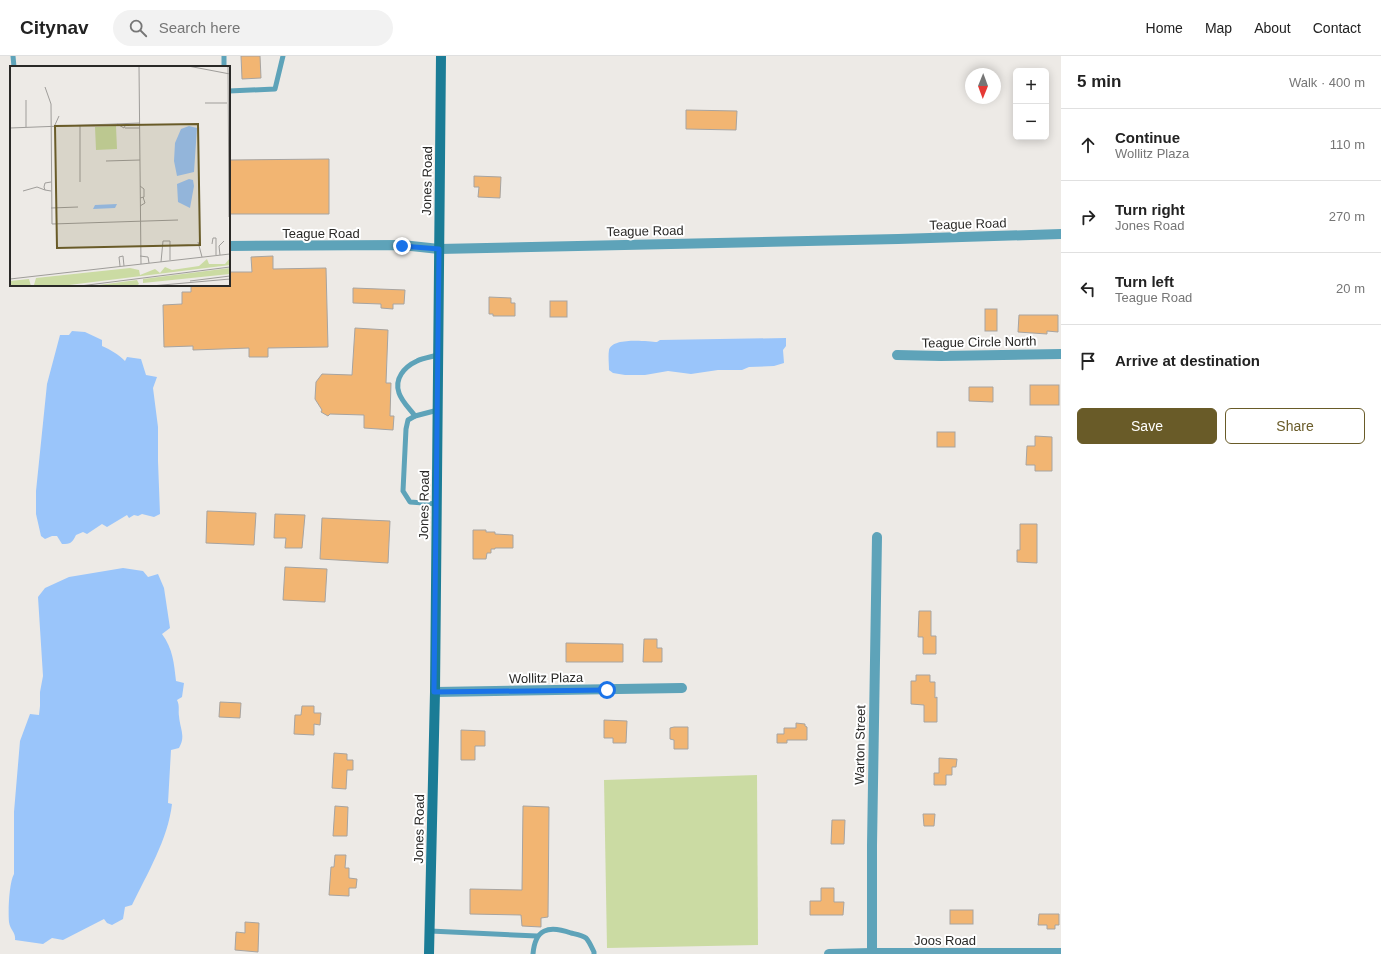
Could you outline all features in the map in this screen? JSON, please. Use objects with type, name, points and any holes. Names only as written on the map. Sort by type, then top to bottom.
[{"type":"street","name":"Jones Road","points":[[429,954],[437,504],[441,56]]},
{"type":"street","name":"Teague Road","points":[[230,246],[402,246],[439,249],[875,240],[1061,234]]},
{"type":"street","name":"Teague Circle North","points":[[897,355],[942,356],[1061,354]]},
{"type":"street","name":"Warton Street","points":[[872,953],[872,845],[877,537]]},
{"type":"street","name":"Wollitz Plaza","points":[[434,692],[682,688]]},
{"type":"street","name":"Joos Road","points":[[830,954],[1061,953]]},
{"type":"lane","points":[[13,56],[14,66]]},
{"type":"lane","points":[[230,91],[275,89],[284,56]]},
{"type":"lane","points":[[415,416],[399,393],[397,384],[401,373],[417,361],[438,355]]},
{"type":"lane","points":[[437,504],[410,502],[403,491],[406,429],[408,420],[415,416],[438,410]]},
{"type":"lane","points":[[430,931],[537,936],[549,929],[561,930],[586,938],[594,954]]},
{"type":"lane","points":[[533,954],[534,943],[537,936]]},
{"type":"green space","points":[[757,775],[758,945],[607,948],[604,780]]},
{"type":"water","points":[[72,331],[85,332],[102,340],[102,346],[114,352],[125,361],[127,357],[141,359],[146,375],[157,377],[153,388],[158,427],[160,514],[154,517],[142,514],[138,516],[134,515],[129,518],[127,515],[107,527],[102,524],[87,534],[83,532],[76,535],[71,542],[67,544],[62,544],[57,536],[52,536],[45,539],[41,536],[36,514],[36,491],[47,384],[60,335],[69,335]]},
{"type":"water","points":[[786,338],[786,346],[783,350],[784,363],[774,366],[749,367],[742,370],[718,370],[691,374],[668,371],[645,375],[625,375],[613,373],[609,370],[609,350],[616,343],[623,341],[657,342],[660,340]]},
{"type":"water","points":[[123,568],[143,571],[148,577],[158,574],[164,588],[170,628],[162,634],[171,651],[176,681],[184,683],[182,697],[177,700],[182,740],[179,748],[171,750],[168,803],[172,804],[170,817],[162,843],[132,905],[125,907],[123,919],[112,925],[107,923],[104,919],[63,940],[52,938],[43,944],[15,940],[15,935],[9,922],[9,904],[12,878],[14,874],[14,812],[20,741],[30,714],[39,715],[40,692],[43,676],[38,597],[45,588],[69,577]]},
{"type":"building","points":[[241,56],[260,56],[261,78],[242,79]]},
{"type":"building","points":[[686,110],[737,111],[736,130],[686,129]]},
{"type":"building","points":[[329,159],[329,214],[230,214],[230,160]]},
{"type":"building","points":[[474,176],[501,177],[500,198],[478,197],[479,187],[474,187]]},
{"type":"building","points":[[273,256],[273,269],[326,268],[328,347],[268,348],[268,357],[249,357],[249,348],[193,350],[193,346],[164,347],[163,305],[182,304],[182,292],[191,292],[191,286],[230,286],[230,272],[252,272],[251,257]]},
{"type":"building","points":[[353,288],[405,290],[404,304],[393,304],[393,309],[381,308],[381,304],[353,303]]},
{"type":"building","points":[[489,297],[511,298],[511,303],[515,303],[515,316],[493,316],[493,314],[489,314]]},
{"type":"building","points":[[550,301],[567,301],[567,317],[550,317]]},
{"type":"building","points":[[985,309],[997,309],[997,331],[985,331]]},
{"type":"building","points":[[1019,315],[1058,315],[1058,332],[1047,331],[1047,334],[1018,332]]},
{"type":"building","points":[[355,328],[388,330],[386,383],[391,383],[390,416],[394,416],[393,430],[364,428],[364,415],[330,414],[328,416],[321,412],[322,410],[315,399],[316,382],[322,374],[352,375]]},
{"type":"building","points":[[1030,385],[1059,385],[1059,405],[1030,405]]},
{"type":"building","points":[[969,387],[993,387],[993,402],[969,401]]},
{"type":"building","points":[[937,432],[955,432],[955,447],[937,447]]},
{"type":"building","points":[[1035,436],[1052,437],[1052,471],[1035,471],[1035,465],[1026,465],[1027,446],[1035,446]]},
{"type":"building","points":[[207,511],[256,513],[254,545],[206,543]]},
{"type":"building","points":[[275,514],[305,515],[302,548],[285,548],[286,538],[274,538]]},
{"type":"building","points":[[322,518],[390,521],[388,563],[320,559]]},
{"type":"building","points":[[1020,524],[1037,524],[1037,563],[1017,562],[1017,550],[1020,550]]},
{"type":"building","points":[[473,530],[486,530],[486,532],[495,532],[495,534],[513,535],[513,548],[491,549],[491,553],[487,553],[486,559],[473,559]]},
{"type":"building","points":[[285,567],[327,569],[325,602],[283,600]]},
{"type":"building","points":[[919,611],[931,611],[931,636],[936,636],[936,654],[923,654],[923,637],[918,637]]},
{"type":"building","points":[[644,639],[657,639],[657,648],[662,648],[662,662],[643,662]]},
{"type":"building","points":[[566,643],[623,644],[623,662],[566,662]]},
{"type":"building","points":[[916,675],[930,675],[930,682],[935,682],[935,698],[937,697],[937,722],[924,722],[924,705],[911,704],[911,681],[916,681]]},
{"type":"building","points":[[220,702],[241,703],[240,718],[219,717]]},
{"type":"building","points":[[302,706],[314,706],[314,713],[321,713],[320,725],[314,724],[314,735],[294,734],[295,715],[301,715]]},
{"type":"building","points":[[604,720],[627,721],[626,743],[613,743],[613,738],[604,738]]},
{"type":"building","points":[[796,723],[805,724],[807,727],[807,740],[787,740],[787,743],[777,743],[777,734],[784,734],[784,728],[796,728]]},
{"type":"building","points":[[688,727],[688,749],[674,749],[674,740],[670,739],[670,728]]},
{"type":"building","points":[[461,730],[485,731],[485,746],[475,746],[475,760],[461,760]]},
{"type":"building","points":[[334,753],[347,754],[347,760],[353,760],[353,770],[347,770],[346,789],[332,788]]},
{"type":"building","points":[[939,758],[957,759],[956,767],[952,767],[952,775],[946,775],[946,785],[934,785],[934,773],[939,773]]},
{"type":"building","points":[[335,806],[348,807],[347,836],[333,836]]},
{"type":"building","points":[[523,806],[549,807],[548,917],[541,918],[541,927],[522,926],[521,915],[470,914],[470,889],[522,890]]},
{"type":"building","points":[[923,814],[935,814],[934,826],[924,826]]},
{"type":"building","points":[[832,820],[845,820],[844,844],[831,844]]},
{"type":"building","points":[[335,855],[346,855],[345,868],[349,868],[349,878],[357,879],[356,888],[349,888],[349,896],[329,895],[331,867],[334,867]]},
{"type":"building","points":[[821,888],[834,888],[834,902],[844,902],[843,915],[810,915],[810,901],[821,901]]},
{"type":"building","points":[[950,910],[973,910],[973,924],[950,924]]},
{"type":"building","points":[[1039,914],[1059,914],[1059,925],[1055,925],[1055,929],[1047,929],[1047,925],[1038,925]]},
{"type":"building","points":[[245,922],[259,923],[258,952],[235,950],[236,932],[245,933]]},
{"type":"route","points":[[402,246],[439,249],[434,692],[607,690]]}]
